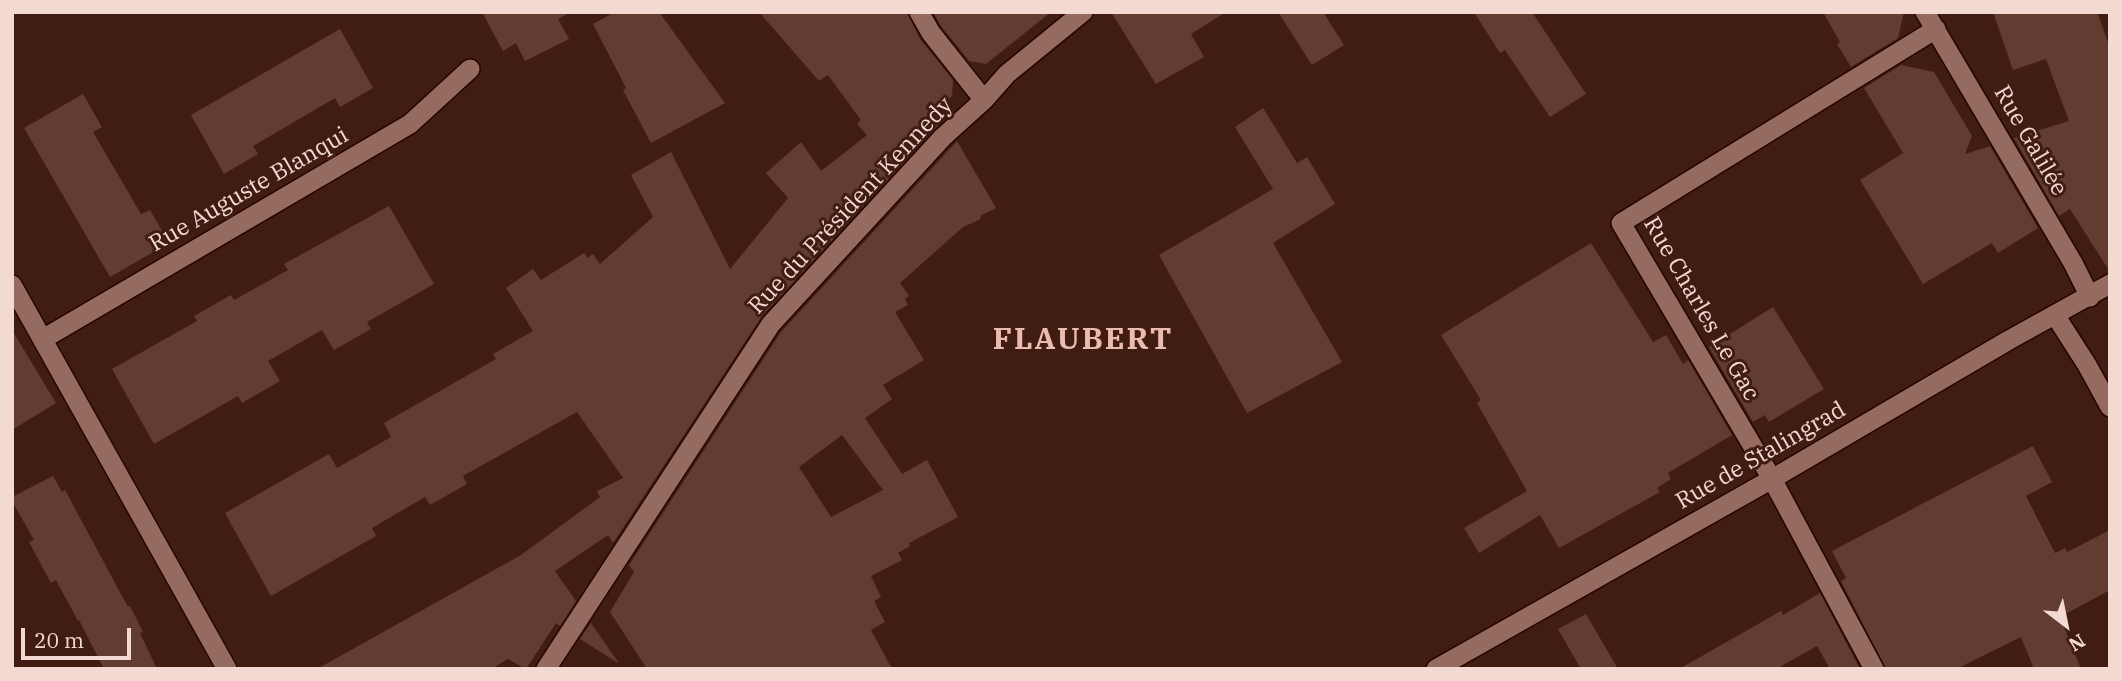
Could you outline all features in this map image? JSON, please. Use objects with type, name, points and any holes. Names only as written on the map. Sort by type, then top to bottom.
[{"type":"street","points":[[919,12],[931,33],[984,100]]},
{"type":"street","name":"Rue du Président Kennedy","points":[[546,669],[771,324],[943,137],[1007,75],[1083,12]]},
{"type":"street","name":"Rue Galilée","points":[[1931,21],[2073,263],[2090,297]]},
{"type":"street","name":"Rue Charles Le Gac","points":[[1874,669],[1772,479],[1621,223],[1931,21]]},
{"type":"street","name":"Rue Auguste Blanqui","points":[[43,339],[410,124],[470,69]]},
{"type":"street","name":"Rue de Stalingrad","points":[[1436,669],[2110,284]]},
{"type":"street","points":[[12,285],[228,669]]},
{"type":"street","points":[[2055,315],[2110,407]]},
{"type":"building","points":[[482,12],[571,12],[558,19],[569,39],[525,61],[516,43],[503,51]]},
{"type":"building","points":[[615,12],[659,12],[725,103],[651,143],[593,24]]},
{"type":"building","points":[[759,12],[907,12],[920,39],[953,80],[952,96],[938,109],[944,119],[762,316],[613,543],[608,535],[555,571],[576,601],[560,626],[556,623],[526,669],[508,659],[491,669],[317,669],[521,555],[600,497],[597,491],[623,478],[577,412],[463,476],[467,484],[430,505],[425,497],[372,528],[376,536],[271,596],[225,513],[329,454],[337,468],[391,437],[384,423],[496,359],[493,354],[533,331],[506,288],[533,269],[541,280],[584,253],[587,258],[593,254],[600,264],[653,217],[631,175],[671,152],[730,269],[788,198],[766,173],[801,142],[821,171],[867,135],[857,124],[861,120],[828,75],[819,81]]},
{"type":"building","points":[[933,12],[1051,12],[986,64],[969,61]]},
{"type":"building","points":[[1111,12],[1226,12],[1191,34],[1204,57],[1156,84]]},
{"type":"building","points":[[1278,12],[1323,12],[1344,45],[1312,65]]},
{"type":"building","points":[[1474,12],[1532,12],[1586,94],[1550,117],[1505,50],[1500,53]]},
{"type":"building","points":[[1823,12],[1904,12],[1898,38],[1851,67]]},
{"type":"building","points":[[1993,12],[2097,12],[2110,48],[2110,272],[2070,209],[2059,216],[2014,138],[2069,121],[2046,59],[2013,70]]},
{"type":"building","points":[[340,29],[373,88],[340,107],[335,98],[253,146],[258,154],[224,174],[191,115]]},
{"type":"building","points":[[1901,65],[1934,72],[1972,136],[1965,154],[1990,146],[2038,228],[1998,253],[1992,243],[1923,284],[1860,180],[1903,153],[1864,88]]},
{"type":"building","points":[[83,94],[102,127],[93,132],[141,214],[150,210],[169,243],[110,277],[24,128]]},
{"type":"building","points":[[1263,108],[1297,163],[1307,157],[1335,204],[1273,243],[1342,362],[1247,413],[1159,255],[1273,189],[1235,127]]},
{"type":"building","points":[[957,141],[996,208],[963,227],[900,283],[909,296],[905,299],[908,305],[895,312],[924,360],[883,385],[892,399],[865,418],[902,474],[927,460],[958,517],[909,543],[910,546],[898,553],[902,560],[871,576],[881,597],[874,601],[885,622],[871,630],[892,669],[647,669],[610,612],[634,572],[629,565],[781,332]],"holes":[[[842,435],[883,490],[831,517],[799,467]]]},
{"type":"building","points":[[389,206],[434,284],[367,322],[371,329],[334,350],[322,330],[268,361],[280,381],[242,403],[238,396],[154,444],[112,369],[197,321],[194,316],[231,295],[234,300],[288,270],[284,264]]},
{"type":"building","points":[[1591,243],[1653,342],[1666,335],[1683,364],[1688,360],[1732,435],[1668,473],[1671,479],[1657,488],[1660,492],[1559,548],[1540,515],[1479,553],[1464,528],[1527,491],[1477,403],[1481,400],[1441,335]]},
{"type":"building","points":[[1773,307],[1824,389],[1769,422],[1765,415],[1753,422],[1709,347]]},
{"type":"building","points":[[12,330],[56,403],[12,430]]},
{"type":"building","points":[[2033,446],[2052,482],[2026,496],[2055,553],[2065,548],[2067,552],[2110,530],[2110,590],[2060,617],[2081,669],[2034,669],[2021,637],[1956,669],[1886,669],[1841,581],[1846,578],[1832,551]]},
{"type":"building","points":[[53,476],[62,492],[65,490],[128,607],[130,606],[157,669],[104,669],[56,580],[51,583],[29,542],[34,540],[12,497]]},
{"type":"building","points":[[1820,593],[1860,669],[1830,669],[1817,646],[1776,669],[1679,669],[1781,611],[1783,615]]},
{"type":"building","points":[[1586,614],[1618,669],[1581,669],[1558,629]]},
{"type":"building","points":[[591,623],[618,662],[618,663],[580,639]]},
{"type":"district","name":"FLAUBERT","points":[[1083,340]]}]
